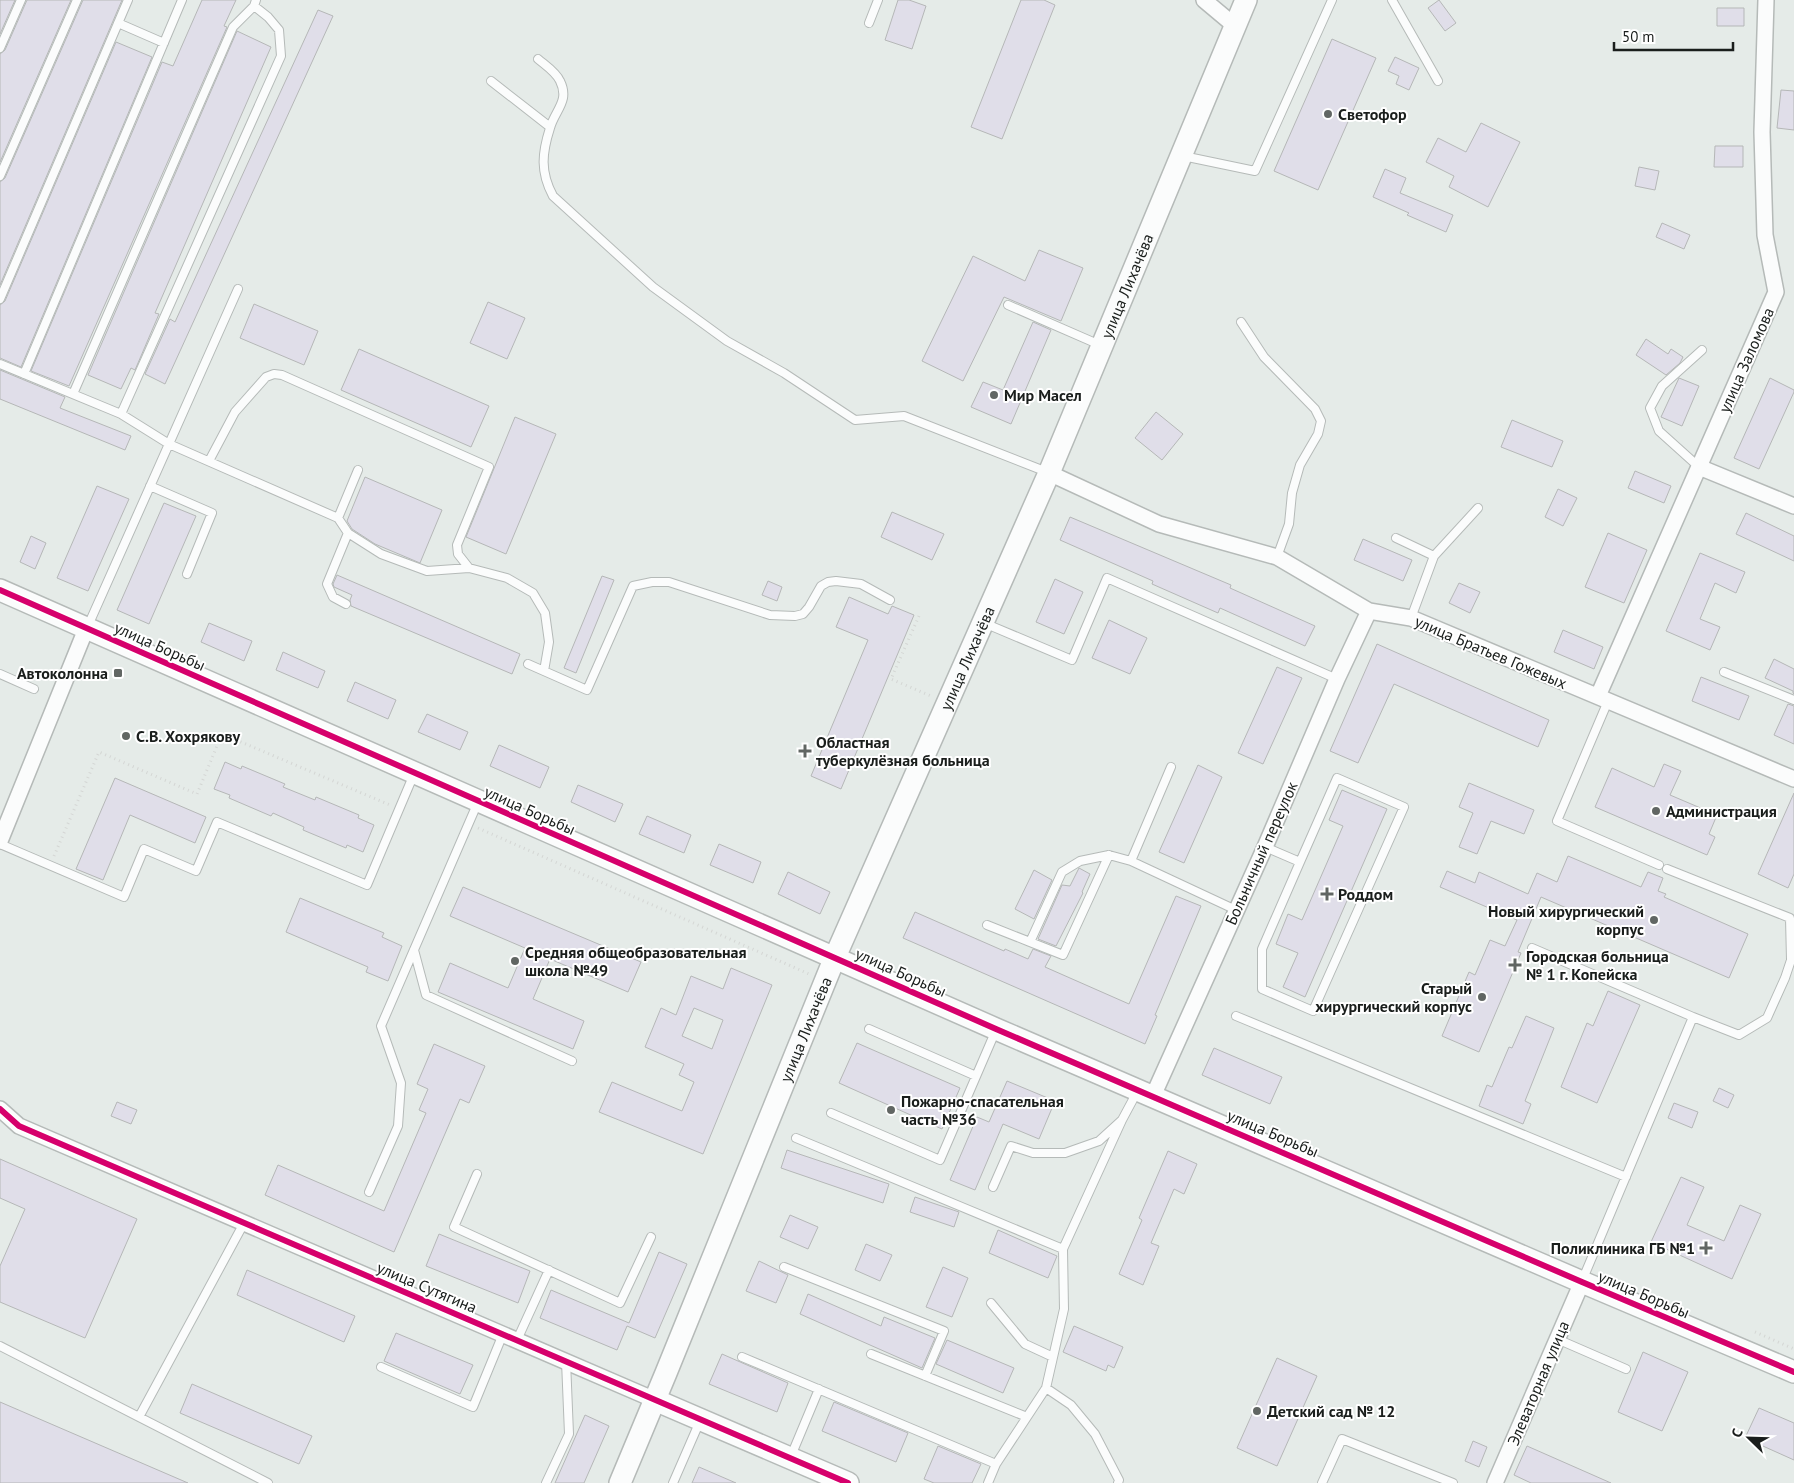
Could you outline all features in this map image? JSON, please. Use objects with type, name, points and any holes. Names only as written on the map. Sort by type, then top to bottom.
[{"type":"street","points":[[1204,0],[1236,26]]},
{"type":"street","name":"улица Лихачёва","points":[[620,1483],[835,957],[1049,473],[1246,0]]},
{"type":"street","name":"улица Заломова","points":[[1603,699],[1776,292],[1765,235],[1762,132],[1766,0]]},
{"type":"street","points":[[1700,467],[1794,506]]},
{"type":"street","name":"улица Братьев Гожевых","points":[[1049,473],[1159,524],[1277,557],[1369,611],[1411,618],[1794,779]]},
{"type":"street","name":"улица Борьбы","points":[[0,590],[996,1029],[1794,1372]]},
{"type":"street","name":"Больничный переулок","points":[[1145,1093],[1236,910],[1337,679],[1369,611]]},
{"type":"street","points":[[0,842],[86,629]]},
{"type":"street","name":"улица Сутягина","points":[[0,1109],[19,1126],[848,1483]]},
{"type":"street","name":"Элеваторная улица","points":[[1495,1483],[1582,1282]]},
{"type":"lane","points":[[0,48],[21,0]]},
{"type":"lane","points":[[0,176],[77,0]]},
{"type":"lane","points":[[0,299],[128,0]]},
{"type":"lane","points":[[24,374],[182,0]]},
{"type":"lane","points":[[869,23],[878,0]]},
{"type":"lane","points":[[1181,156],[1256,171],[1332,0]]},
{"type":"lane","points":[[1392,0],[1438,81]]},
{"type":"lane","points":[[73,394],[233,27],[255,3],[279,30],[281,56],[121,414]]},
{"type":"lane","points":[[118,24],[164,43]]},
{"type":"lane","points":[[538,59],[556,74],[564,99],[550,127],[542,164],[553,196],[653,287],[727,341],[784,373],[855,420],[904,416],[1049,473]]},
{"type":"lane","points":[[491,81],[550,127]]},
{"type":"lane","points":[[86,629],[238,290]]},
{"type":"lane","points":[[1008,305],[1102,346]]},
{"type":"lane","points":[[1241,322],[1264,357],[1315,409],[1320,421],[1318,434],[1300,465],[1292,493],[1289,524],[1277,557]]},
{"type":"lane","points":[[1700,467],[1659,431],[1650,408],[1662,386],[1702,350]]},
{"type":"lane","points":[[0,364],[121,414],[169,444],[338,518],[348,533],[381,554],[428,571],[469,568],[507,578],[533,593],[545,613],[549,642],[544,671]]},
{"type":"lane","points":[[209,461],[235,412],[266,376],[282,375],[489,467],[457,546],[458,554],[469,568]]},
{"type":"lane","points":[[338,518],[358,470]]},
{"type":"lane","points":[[150,486],[212,513],[187,574]]},
{"type":"lane","points":[[1411,618],[1434,556],[1478,508]]},
{"type":"lane","points":[[346,604],[334,597],[327,584],[348,533]]},
{"type":"lane","points":[[1396,538],[1434,556]]},
{"type":"lane","points":[[984,622],[1072,660],[1107,578],[1337,679]]},
{"type":"lane","points":[[528,664],[587,690],[633,586],[652,582],[669,582],[770,615],[795,616],[803,614],[821,586],[828,582],[836,581],[861,584],[890,600]]},
{"type":"lane","points":[[1724,672],[1794,700]]},
{"type":"lane","points":[[0,674],[34,689]]},
{"type":"lane","points":[[1603,699],[1557,821],[1659,865]]},
{"type":"lane","points":[[1132,861],[1171,767]]},
{"type":"lane","points":[[0,842],[124,897],[144,849],[196,871],[217,822],[367,885],[415,774]]},
{"type":"lane","points":[[1337,778],[1404,806],[1314,1011],[1262,988],[1262,949],[1300,862],[1337,778]]},
{"type":"lane","points":[[368,1192],[398,1126],[401,1083],[381,1026],[478,802]]},
{"type":"lane","points":[[1265,847],[1300,862]]},
{"type":"lane","points":[[986,925],[1063,955],[1109,855]]},
{"type":"lane","points":[[1030,942],[1062,872],[1080,861],[1109,855],[1132,861],[1236,910]]},
{"type":"lane","points":[[1667,869],[1790,918]]},
{"type":"lane","points":[[1532,948],[1693,1017],[1740,1035],[1767,1018],[1785,978],[1791,960],[1790,918],[1794,909]]},
{"type":"lane","points":[[414,950],[426,995],[572,1061]]},
{"type":"lane","points":[[1785,978],[1794,981]]},
{"type":"lane","points":[[1236,1016],[1626,1177]]},
{"type":"lane","points":[[1582,1282],[1693,1017]]},
{"type":"lane","points":[[869,1029],[976,1076]]},
{"type":"lane","points":[[830,1113],[940,1160],[996,1029]]},
{"type":"lane","points":[[994,1187],[1011,1146],[1033,1153],[1066,1154],[1099,1141],[1122,1120],[1145,1093]]},
{"type":"lane","points":[[988,1483],[996,1464],[1046,1388],[1064,1309],[1063,1249],[1122,1120]]},
{"type":"lane","points":[[796,1138],[1063,1249]]},
{"type":"lane","points":[[477,1174],[454,1228],[620,1303],[651,1237]]},
{"type":"lane","points":[[139,1417],[244,1222]]},
{"type":"lane","points":[[784,1266],[944,1331],[926,1376]]},
{"type":"lane","points":[[382,1368],[473,1407],[510,1337],[549,1270]]},
{"type":"lane","points":[[991,1303],[1025,1344],[1053,1357]]},
{"type":"lane","points":[[1557,1339],[1626,1369]]},
{"type":"lane","points":[[0,1346],[268,1483]]},
{"type":"lane","points":[[871,1354],[1027,1417]]},
{"type":"lane","points":[[742,1357],[996,1464]]},
{"type":"lane","points":[[546,1483],[569,1434],[566,1361]]},
{"type":"lane","points":[[1046,1388],[1071,1405],[1095,1434],[1119,1480],[1118,1483]]},
{"type":"lane","points":[[790,1458],[819,1389]]},
{"type":"lane","points":[[672,1483],[701,1420]]},
{"type":"lane","points":[[1322,1483],[1342,1439],[1453,1483]]},
{"type":"path","points":[[919,616],[891,679],[947,704]]},
{"type":"path","points":[[50,865],[99,752],[197,794],[222,734],[400,809]]},
{"type":"path","points":[[469,824],[826,981]]},
{"type":"path","points":[[1755,1332],[1794,1349]]},
{"type":"building","points":[[0,0],[15,0],[0,34]]},
{"type":"building","points":[[27,0],[71,0],[0,162],[0,54],[5,50]]},
{"type":"building","points":[[83,0],[122,0],[0,285],[0,182],[5,178]]},
{"type":"building","points":[[202,0],[236,0],[224,26],[227,27],[69,386],[31,371],[162,62],[173,66]]},
{"type":"building","points":[[898,0],[909,0],[926,6],[912,49],[885,40]]},
{"type":"building","points":[[1021,0],[1044,0],[1055,5],[1002,139],[971,127]]},
{"type":"building","points":[[1439,0],[1456,23],[1445,31],[1428,8]]},
{"type":"building","points":[[1717,8],[1744,8],[1744,26],[1717,26]]},
{"type":"building","points":[[318,10],[333,16],[165,384],[145,374],[170,319],[175,322]]},
{"type":"building","points":[[237,31],[271,47],[155,313],[159,314],[135,370],[131,368],[121,389],[88,375]]},
{"type":"building","points":[[1332,39],[1376,58],[1318,190],[1274,171]]},
{"type":"building","points":[[116,42],[152,57],[21,367],[0,358],[0,305],[5,301]]},
{"type":"building","points":[[1395,57],[1419,68],[1409,90],[1396,84],[1399,76],[1388,71]]},
{"type":"building","points":[[1781,90],[1794,91],[1794,130],[1777,128]]},
{"type":"building","points":[[1481,123],[1520,142],[1488,207],[1449,187],[1454,176],[1426,162],[1438,138],[1466,152]]},
{"type":"building","points":[[1715,146],[1743,146],[1743,167],[1714,167]]},
{"type":"building","points":[[1639,167],[1659,171],[1655,190],[1635,186]]},
{"type":"building","points":[[1385,169],[1406,178],[1400,193],[1453,215],[1446,232],[1407,215],[1409,213],[1373,197]]},
{"type":"building","points":[[1662,223],[1690,235],[1684,249],[1656,237]]},
{"type":"building","points":[[1039,250],[1083,268],[1061,321],[1004,297],[963,381],[922,361],[973,256],[1025,281]]},
{"type":"building","points":[[488,302],[525,318],[507,359],[470,343]]},
{"type":"building","points":[[254,304],[318,331],[304,365],[240,338]]},
{"type":"building","points":[[1033,322],[1051,330],[1011,424],[971,407],[983,382],[1003,390]]},
{"type":"building","points":[[1646,339],[1668,354],[1671,349],[1683,357],[1680,363],[1666,375],[1636,355]]},
{"type":"building","points":[[359,349],[489,406],[471,447],[341,390]]},
{"type":"building","points":[[0,370],[65,397],[60,408],[131,436],[125,450],[0,399]]},
{"type":"building","points":[[1679,378],[1699,386],[1682,426],[1661,417]]},
{"type":"building","points":[[1770,378],[1794,390],[1794,392],[1759,469],[1734,458]]},
{"type":"building","points":[[1156,412],[1183,434],[1162,460],[1135,438]]},
{"type":"building","points":[[515,417],[556,434],[506,554],[466,537]]},
{"type":"building","points":[[1512,420],[1563,441],[1552,467],[1501,447]]},
{"type":"building","points":[[1635,471],[1671,486],[1664,503],[1628,488]]},
{"type":"building","points":[[365,477],[442,510],[420,563],[375,544],[352,529],[347,521]]},
{"type":"building","points":[[97,486],[129,499],[88,591],[57,578]]},
{"type":"building","points":[[1558,489],[1577,498],[1563,526],[1545,517]]},
{"type":"building","points":[[164,503],[196,516],[149,624],[117,610]]},
{"type":"building","points":[[892,512],[944,534],[932,560],[881,537]]},
{"type":"building","points":[[1746,513],[1794,536],[1794,561],[1736,534]]},
{"type":"building","points":[[1070,517],[1231,585],[1230,588],[1315,626],[1305,646],[1220,608],[1218,613],[1152,584],[1153,581],[1060,540]]},
{"type":"building","points":[[1608,533],[1647,550],[1624,603],[1585,587]]},
{"type":"building","points":[[31,536],[46,543],[35,569],[20,562]]},
{"type":"building","points":[[1363,539],[1412,560],[1403,581],[1354,560]]},
{"type":"building","points":[[1700,553],[1745,572],[1736,593],[1715,583],[1700,619],[1720,627],[1710,650],[1666,631]]},
{"type":"building","points":[[337,575],[520,654],[512,674],[351,606],[350,600],[352,595],[334,587],[333,584]]},
{"type":"building","points":[[602,576],[614,580],[576,673],[564,668]]},
{"type":"building","points":[[1055,579],[1083,592],[1064,634],[1036,622]]},
{"type":"building","points":[[768,581],[782,587],[777,601],[762,595]]},
{"type":"building","points":[[1459,583],[1480,592],[1470,613],[1449,603]]},
{"type":"building","points":[[849,597],[888,614],[892,606],[914,615],[841,789],[811,776],[868,640],[836,627]]},
{"type":"building","points":[[1109,620],[1147,638],[1130,674],[1092,658]]},
{"type":"building","points":[[209,623],[252,641],[244,661],[201,642]]},
{"type":"building","points":[[1563,630],[1603,647],[1594,669],[1554,652]]},
{"type":"building","points":[[1377,644],[1549,720],[1538,747],[1394,684],[1358,763],[1330,751]]},
{"type":"building","points":[[283,652],[325,671],[318,688],[276,670]]},
{"type":"building","points":[[1774,659],[1794,669],[1794,694],[1793,691],[1765,678]]},
{"type":"building","points":[[1277,667],[1302,678],[1263,764],[1238,753]]},
{"type":"building","points":[[1701,677],[1749,696],[1739,720],[1692,701]]},
{"type":"building","points":[[355,682],[396,700],[388,719],[347,701]]},
{"type":"building","points":[[1788,704],[1794,706],[1794,744],[1774,735]]},
{"type":"building","points":[[427,714],[468,732],[460,750],[418,732]]},
{"type":"building","points":[[499,745],[549,767],[540,788],[490,766]]},
{"type":"building","points":[[225,762],[241,769],[242,766],[285,784],[283,787],[315,800],[316,797],[359,815],[358,818],[374,825],[363,852],[347,845],[346,848],[303,830],[304,827],[273,813],[271,816],[229,798],[230,795],[214,789]]},
{"type":"building","name":"Администрация","points":[[1664,764],[1681,771],[1670,795],[1717,815],[1709,834],[1715,837],[1707,855],[1595,807],[1612,768],[1654,787]]},
{"type":"building","points":[[1198,765],[1222,777],[1184,863],[1159,852]]},
{"type":"building","points":[[115,778],[206,817],[195,843],[130,815],[103,880],[76,869]]},
{"type":"building","points":[[1469,783],[1534,810],[1524,834],[1491,821],[1477,854],[1459,847],[1473,813],[1459,807]]},
{"type":"building","points":[[578,785],[623,804],[615,822],[571,802]]},
{"type":"building","points":[[1342,790],[1387,809],[1305,997],[1283,987],[1298,953],[1276,944],[1288,914],[1302,920],[1343,826],[1329,820]]},
{"type":"building","points":[[1794,793],[1794,874],[1788,888],[1758,874]]},
{"type":"building","points":[[647,816],[691,835],[684,853],[639,834]]},
{"type":"building","points":[[719,844],[761,862],[753,883],[710,865]]},
{"type":"building","points":[[1568,856],[1641,887],[1648,872],[1663,878],[1658,891],[1666,894],[1664,897],[1748,934],[1729,978],[1541,897],[1518,952],[1521,953],[1479,1052],[1442,1036],[1469,972],[1475,975],[1490,940],[1505,946],[1517,920],[1440,887],[1447,871],[1475,883],[1479,872],[1528,894],[1537,873],[1557,882]]},
{"type":"building","points":[[1079,868],[1090,874],[1083,893],[1056,946],[1038,939],[1062,885],[1070,886]]},
{"type":"building","points":[[1034,870],[1052,880],[1034,919],[1015,909]]},
{"type":"building","points":[[788,872],[830,892],[820,914],[778,894]]},
{"type":"building","points":[[463,887],[641,962],[628,992],[550,959],[533,999],[584,1021],[573,1049],[438,992],[450,963],[508,988],[525,948],[450,916]]},
{"type":"building","points":[[1176,896],[1201,906],[1155,1015],[1157,1016],[1145,1044],[903,938],[915,912],[1004,951],[1005,949],[1028,959],[1033,949],[1051,956],[1045,967],[1129,1004]]},
{"type":"building","points":[[300,898],[384,933],[382,937],[402,946],[388,981],[366,972],[368,967],[286,932]]},
{"type":"building","points":[[731,968],[772,985],[703,1154],[599,1112],[612,1082],[682,1111],[694,1082],[679,1075],[684,1064],[645,1047],[661,1008],[676,1015],[691,976],[723,989]],"holes":[[[694,1008],[723,1020],[712,1049],[682,1036]]]},
{"type":"building","points":[[1608,991],[1640,1005],[1597,1103],[1561,1087],[1587,1023],[1593,1026]]},
{"type":"building","name":"Старый хирургический корпус","points":[[1526,1016],[1554,1028],[1525,1101],[1531,1104],[1523,1124],[1479,1106],[1487,1085],[1492,1087],[1509,1047],[1512,1048]]},
{"type":"building","points":[[857,1043],[960,1088],[942,1129],[839,1083]]},
{"type":"building","points":[[434,1044],[485,1066],[469,1103],[460,1099],[394,1252],[265,1195],[278,1165],[384,1211],[426,1113],[419,1110],[428,1089],[417,1084]]},
{"type":"building","points":[[1214,1048],[1282,1077],[1270,1104],[1202,1075]]},
{"type":"building","points":[[1007,1081],[1055,1101],[1039,1139],[1003,1124],[975,1190],[950,1180],[977,1117],[989,1122]]},
{"type":"building","points":[[1719,1088],[1734,1095],[1728,1108],[1713,1101]]},
{"type":"building","points":[[117,1102],[137,1110],[131,1124],[111,1116]]},
{"type":"building","points":[[1674,1103],[1698,1112],[1692,1128],[1668,1118]]},
{"type":"building","points":[[787,1150],[889,1184],[883,1203],[781,1168]]},
{"type":"building","points":[[1168,1151],[1197,1164],[1184,1194],[1174,1189],[1151,1243],[1159,1246],[1143,1285],[1119,1274],[1142,1220],[1139,1218]]},
{"type":"building","points":[[0,1159],[137,1219],[85,1338],[0,1302],[0,1266],[25,1209],[0,1198]]},
{"type":"building","points":[[1681,1177],[1704,1187],[1687,1225],[1724,1241],[1740,1205],[1761,1214],[1732,1279],[1651,1242]]},
{"type":"building","points":[[915,1197],[959,1212],[954,1227],[910,1212]]},
{"type":"building","points":[[790,1215],[818,1227],[808,1249],[780,1237]]},
{"type":"building","points":[[998,1230],[1057,1256],[1048,1278],[989,1253]]},
{"type":"building","points":[[439,1234],[530,1271],[518,1303],[426,1266]]},
{"type":"building","points":[[866,1244],[892,1255],[880,1281],[855,1270]]},
{"type":"building","points":[[659,1252],[687,1264],[655,1338],[627,1326],[617,1350],[540,1318],[551,1290],[629,1323]]},
{"type":"building","points":[[759,1261],[788,1275],[776,1303],[746,1291]]},
{"type":"building","points":[[943,1267],[968,1278],[952,1317],[926,1307]]},
{"type":"building","points":[[247,1270],[355,1316],[344,1342],[237,1295]]},
{"type":"building","points":[[808,1294],[881,1326],[884,1317],[935,1338],[922,1368],[800,1314]]},
{"type":"building","points":[[1074,1326],[1123,1347],[1114,1368],[1108,1365],[1106,1371],[1063,1352]]},
{"type":"building","points":[[396,1333],[473,1365],[460,1394],[384,1361]]},
{"type":"building","points":[[947,1340],[1014,1368],[1003,1393],[936,1364]]},
{"type":"building","points":[[1643,1352],[1688,1372],[1662,1431],[1618,1412]]},
{"type":"building","points":[[722,1354],[788,1383],[777,1412],[709,1384]]},
{"type":"building","points":[[1277,1358],[1317,1376],[1277,1466],[1237,1448]]},
{"type":"building","points":[[192,1384],[312,1436],[299,1464],[180,1413]]},
{"type":"building","points":[[0,1402],[188,1483],[0,1483]]},
{"type":"building","points":[[834,1402],[908,1433],[896,1462],[822,1431]]},
{"type":"building","points":[[1759,1408],[1794,1423],[1794,1460],[1745,1438]]},
{"type":"building","points":[[585,1415],[609,1426],[584,1483],[555,1483]]},
{"type":"building","points":[[1473,1441],[1487,1447],[1479,1467],[1465,1461]]},
{"type":"building","points":[[938,1446],[981,1464],[972,1483],[934,1483],[924,1479]]},
{"type":"building","points":[[1527,1446],[1611,1483],[1531,1483],[1514,1475]]},
{"type":"building","points":[[699,1467],[736,1483],[692,1483]]},
{"type":"cycle path","points":[[0,590],[996,1029],[1794,1372]]},
{"type":"cycle path","points":[[0,1109],[19,1126],[848,1483]]},
{"type":"place","name":"Светофор","points":[[1328,114]]},
{"type":"place","name":"Мир Масел","points":[[994,395]]},
{"type":"place","name":"Автоколонна","points":[[118,673]]},
{"type":"place","name":"С.В. Хохрякову","points":[[126,736]]},
{"type":"place","name":"Областная туберкулёзная больница","points":[[805,751]]},
{"type":"place","name":"Администрация","points":[[1656,811]]},
{"type":"place","name":"Роддом","points":[[1327,894]]},
{"type":"place","name":"Новый хирургический корпус","points":[[1654,920]]},
{"type":"place","name":"Средняя общеобразовательная школа №49","points":[[515,961]]},
{"type":"place","name":"Городская больница № 1 г. Копейска","points":[[1515,965]]},
{"type":"place","name":"Старый хирургический корпус","points":[[1482,997]]},
{"type":"place","name":"Пожарно-спасательная часть №36","points":[[891,1110]]},
{"type":"place","name":"Поликлиника ГБ №1","points":[[1706,1248]]},
{"type":"place","name":"Детский сад № 12","points":[[1257,1411]]}]
